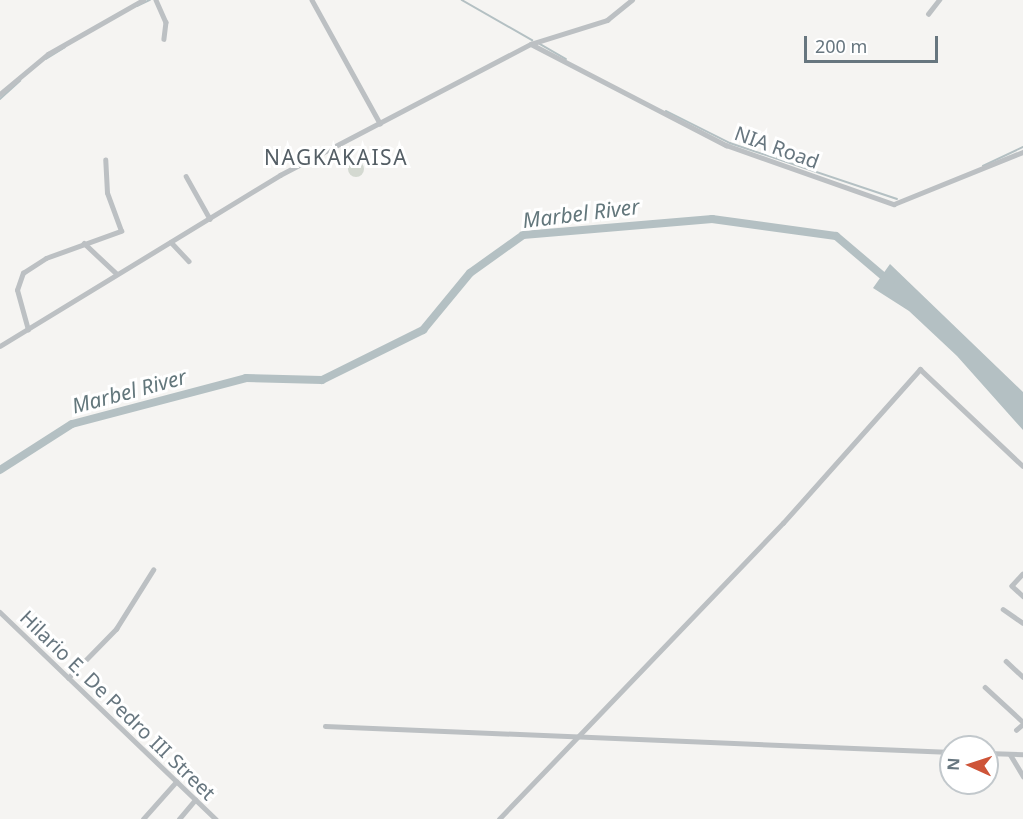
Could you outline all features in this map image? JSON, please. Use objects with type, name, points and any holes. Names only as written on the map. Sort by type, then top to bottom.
[{"type":"street","points":[[0,94],[48,54],[143,0]]},
{"type":"street","points":[[156,0],[166,22],[164,39]]},
{"type":"street","points":[[312,0],[380,123]]},
{"type":"street","points":[[0,346],[116,273],[380,123],[531,44],[607,20],[632,0]]},
{"type":"street","points":[[928,14],[939,0]]},
{"type":"street","name":"NIA Road","points":[[531,44],[726,145],[894,204],[1023,152]]},
{"type":"street","points":[[28,330],[17,290],[22,273],[84,243],[104,240],[122,228],[107,193],[105,160]]},
{"type":"street","points":[[186,176],[210,219]]},
{"type":"street","points":[[171,242],[189,261]]},
{"type":"street","points":[[84,243],[116,273]]},
{"type":"street","points":[[499,819],[783,522],[920,369],[1023,466]]},
{"type":"street","points":[[68,678],[116,629],[153,570]]},
{"type":"street","points":[[1023,574],[1012,586],[1023,596]]},
{"type":"street","points":[[1003,609],[1023,623]]},
{"type":"street","name":"Hilario E. De Pedro III Street","points":[[0,612],[216,819]]},
{"type":"street","points":[[1006,661],[1023,677]]},
{"type":"street","points":[[985,687],[1023,723],[1016,730]]},
{"type":"street","points":[[325,726],[939,752]]},
{"type":"street","points":[[999,754],[1023,754]]},
{"type":"street","points":[[1010,754],[1023,776]]},
{"type":"street","points":[[143,819],[176,782]]},
{"type":"street","points":[[179,819],[195,800]]},
{"type":"shaded area","points":[[356,161],[362,163],[364,169],[362,175],[356,177],[350,175],[348,169],[350,163]]},
{"type":"shaded area","points":[[890,264],[1023,392],[1023,430],[957,356],[909,311],[873,288]]},
{"type":"waterway","points":[[137,6],[150,0]]},
{"type":"waterway","points":[[462,0],[532,40]]},
{"type":"waterway","points":[[540,44],[566,59]]},
{"type":"waterway","points":[[46,59],[65,47]]},
{"type":"waterway","points":[[0,99],[20,81]]},
{"type":"waterway","points":[[666,111],[730,143],[897,199]]},
{"type":"waterway","points":[[983,166],[1023,147]]},
{"type":"waterway","name":"Marbel River","points":[[0,470],[72,424],[246,378],[322,380],[423,330],[470,273],[523,235],[712,219],[836,236],[890,282]]},
{"type":"district","name":"NAGKAKAISA","points":[[336,157]]}]
